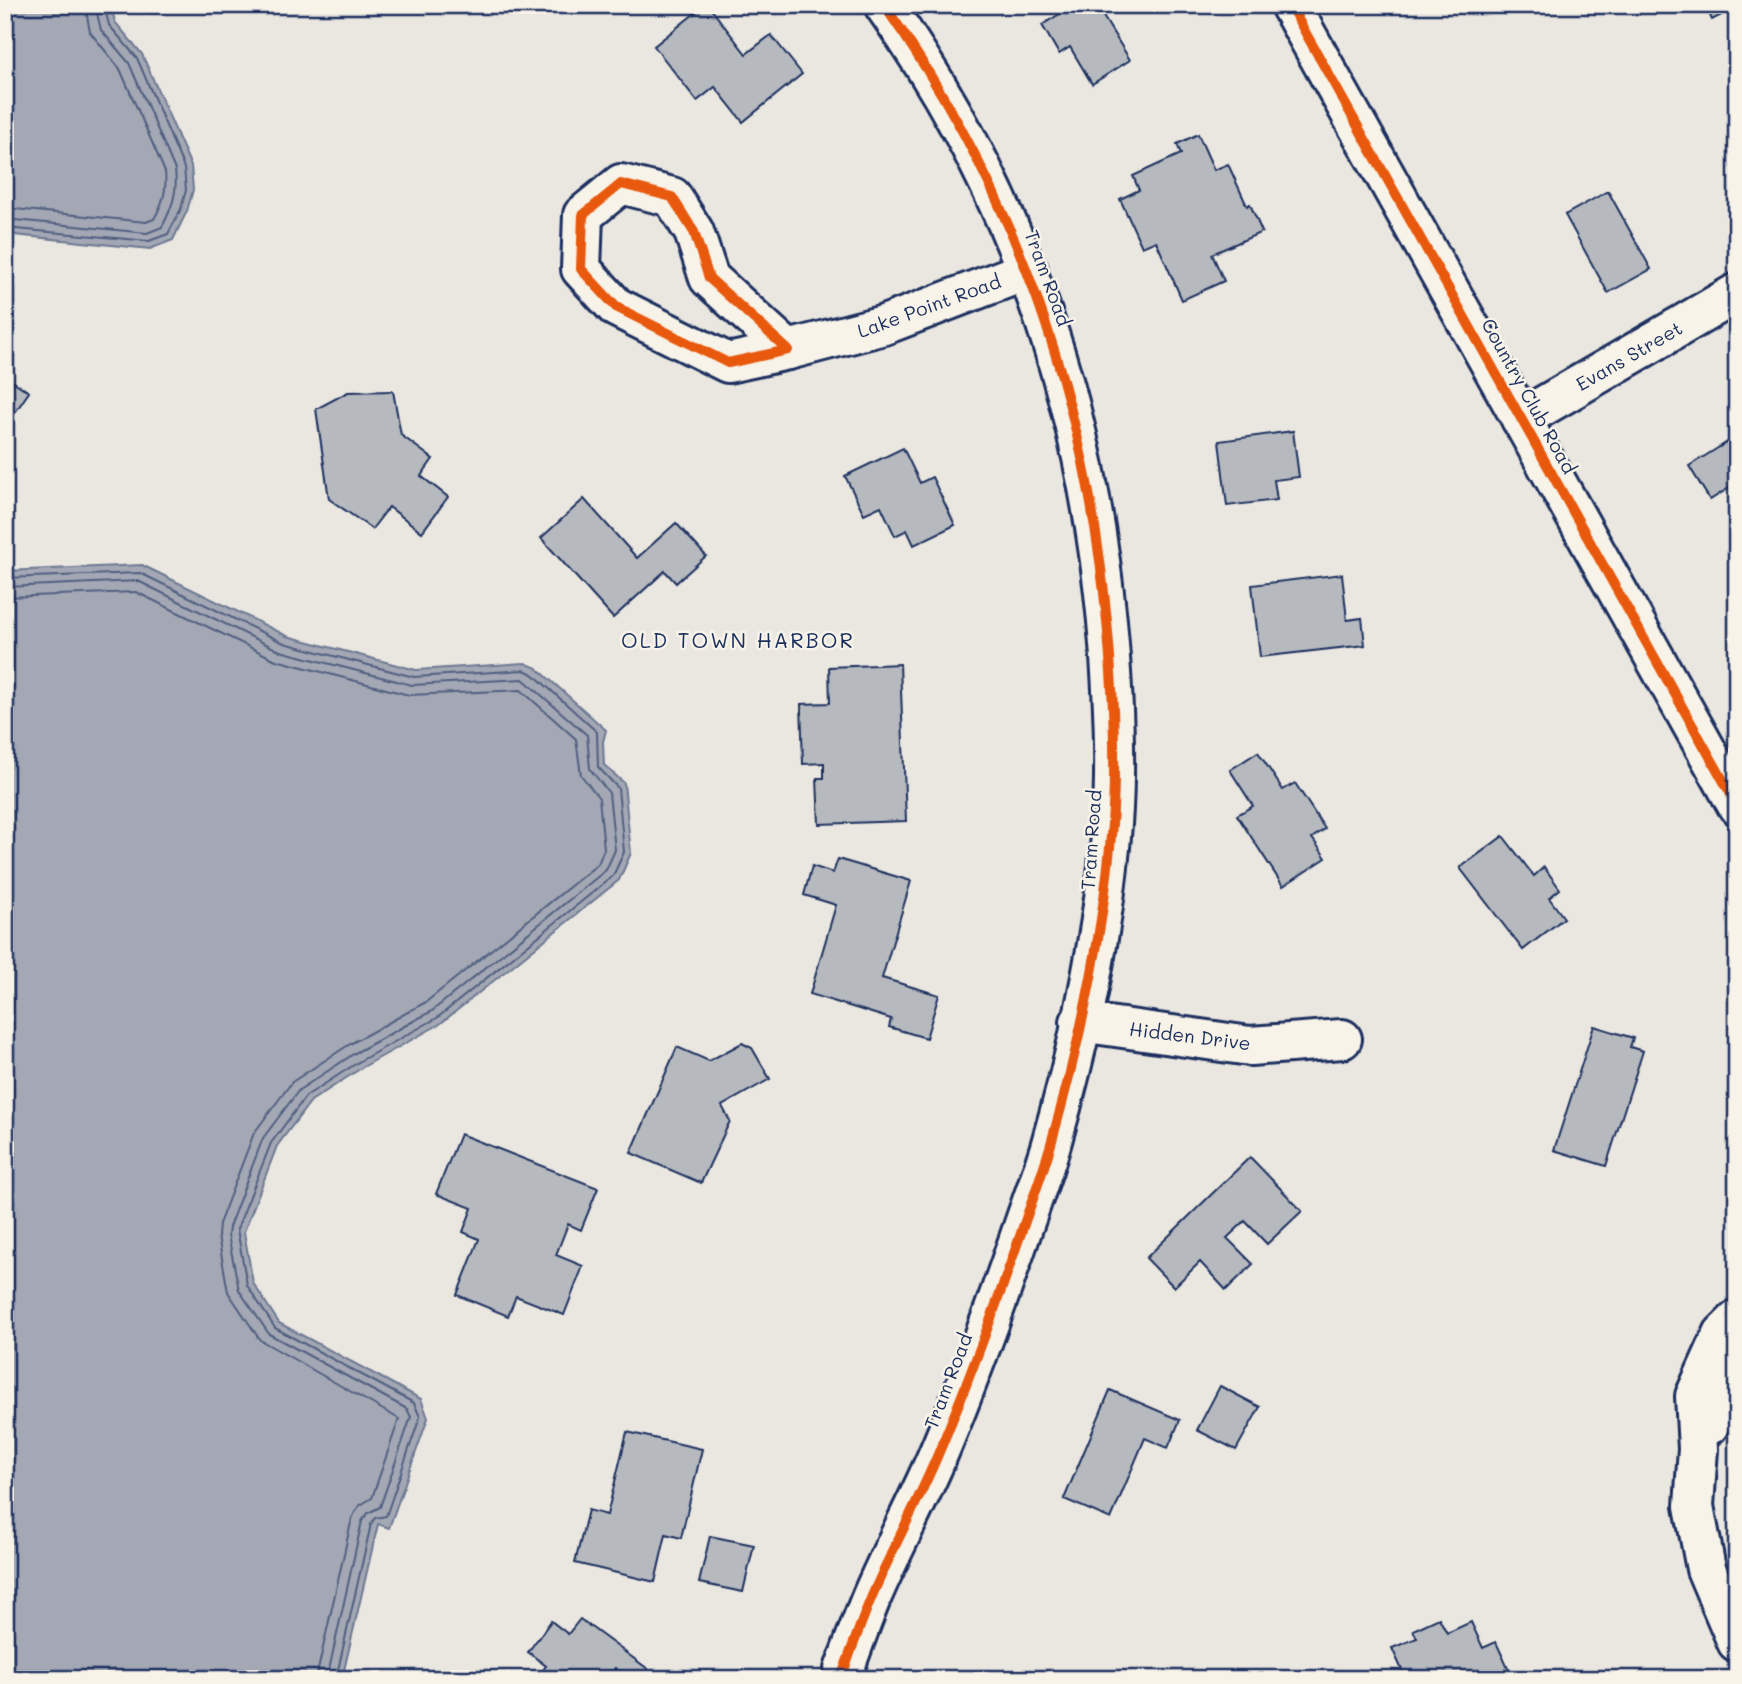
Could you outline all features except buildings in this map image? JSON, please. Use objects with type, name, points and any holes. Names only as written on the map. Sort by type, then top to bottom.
[{"type":"street","name":"Tram Road","points":[[843,1679],[872,1597],[939,1454],[998,1300],[1051,1146],[1080,1022],[1104,901],[1112,820],[1114,740],[1111,660],[1092,502],[1076,424],[1054,346],[1028,270],[997,196],[961,125],[920,56],[884,5]]},
{"type":"street","name":"Country Club Road","points":[[1290,5],[1737,804]]},
{"type":"street","name":"Lake Point Road","points":[[788,350],[709,278],[694,232],[672,197],[621,184],[583,215],[581,269],[616,307],[728,363],[788,350],[884,326],[1028,270]]},
{"type":"street","name":"Evans Street","points":[[1521,419],[1737,293]]},
{"type":"street","name":"Hidden Drive","points":[[1080,1022],[1250,1046],[1342,1039]]},
{"type":"street","points":[[1737,1320],[1723,1334],[1695,1396],[1698,1450],[1694,1506],[1706,1569],[1737,1642]]},
{"type":"street","points":[[1698,1450],[1727,1386],[1737,1373]]},
{"type":"water","points":[[5,5],[111,5],[115,22],[142,54],[191,166],[193,190],[187,211],[173,240],[150,249],[5,234]]},
{"type":"water","points":[[142,565],[287,636],[416,670],[525,663],[537,668],[606,730],[603,742],[604,765],[624,783],[631,853],[619,880],[440,1024],[363,1067],[311,1101],[277,1146],[244,1232],[253,1283],[279,1323],[421,1399],[428,1418],[389,1528],[378,1524],[342,1679],[5,1679],[5,571]]},
{"type":"cycle path","points":[[843,1679],[872,1596],[961,1399],[1051,1144],[1072,1066],[1097,945],[1112,824],[1114,773],[1109,646],[1097,537],[1062,375],[1037,298],[1007,222],[971,148],[931,76],[884,5]]},
{"type":"cycle path","points":[[1290,5],[1737,805]]},
{"type":"cycle path","points":[[621,184],[672,197],[694,232],[709,278],[788,350],[728,363],[616,307],[581,269],[583,215],[621,184]]},
{"type":"district","name":"OLD TOWN HARBOR","points":[[738,641]]}]
